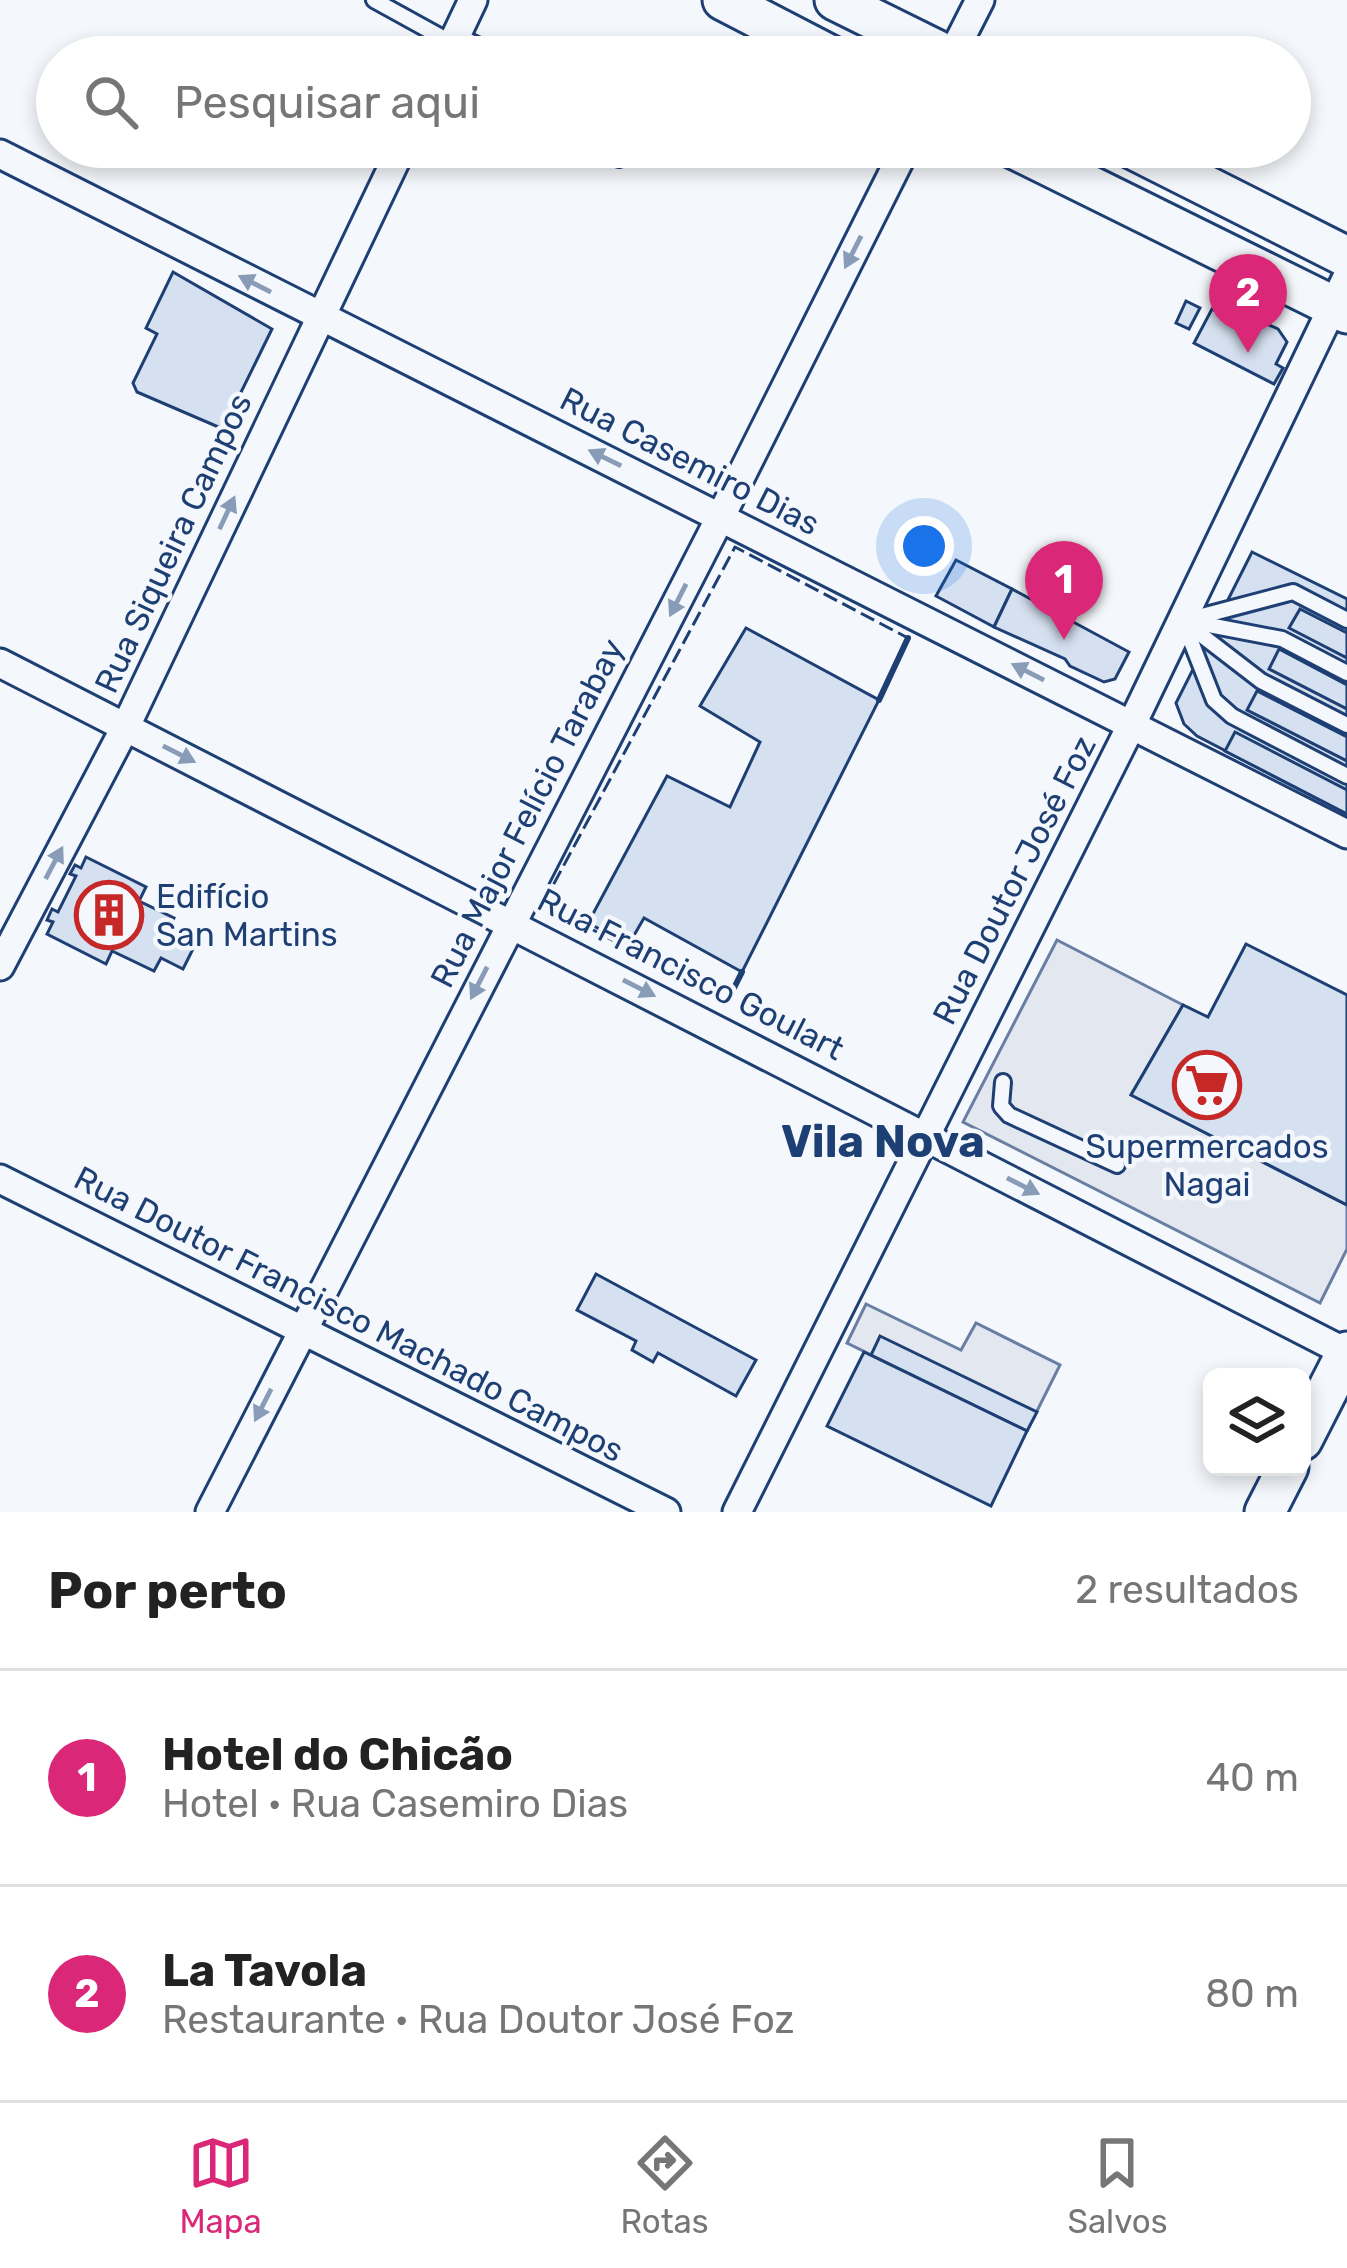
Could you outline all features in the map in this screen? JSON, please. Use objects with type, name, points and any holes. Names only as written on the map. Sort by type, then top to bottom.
[{"type":"main road","points":[[723,0],[792,36]]},
{"type":"main road","points":[[835,0],[908,36]]},
{"type":"main road","points":[[1057,168],[1342,299]]},
{"type":"main road","points":[[1171,168],[1347,257]]},
{"type":"main road","points":[[1311,1423],[1347,1353]]},
{"type":"main road","points":[[1265,1512],[1283,1476]]},
{"type":"street","points":[[455,36],[473,0]]},
{"type":"street","points":[[962,36],[980,0]]},
{"type":"street","name":"Rua Casemiro Dias","points":[[0,154],[1347,834]]},
{"type":"street","name":"Rua Siqueira Campos","points":[[0,966],[126,727],[392,168]]},
{"type":"street","name":"Rua Major Felício Tarabay","points":[[210,1512],[895,168]]},
{"type":"street","name":"Rua Doutor José Foz","points":[[737,1512],[1342,299]]},
{"type":"street","name":"Rua Francisco Goulart","points":[[0,663],[1347,1353]]},
{"type":"street","name":"Rua Doutor Francisco Machado Campos","points":[[0,1179],[666,1512]]},
{"type":"lane","points":[[374,0],[436,36]]},
{"type":"lane","points":[[1184,620],[1293,592],[1347,620]]},
{"type":"lane","points":[[1184,620],[1282,639],[1347,673]]},
{"type":"lane","points":[[1184,620],[1261,681],[1347,725]]},
{"type":"lane","points":[[1184,620],[1214,700],[1232,716],[1347,776]]},
{"type":"lane","points":[[1004,1082],[1001,1106],[1010,1114],[1117,1165]]},
{"type":"shaded area","points":[[1057,940],[1183,1005],[1131,1095],[1347,1205],[1347,1249],[1320,1303],[963,1122]]},
{"type":"shaded area","points":[[866,1304],[961,1350],[976,1323],[1060,1365],[1027,1431],[847,1343]]},
{"type":"building","points":[[173,272],[272,329],[223,429],[137,392],[133,383],[157,334],[146,328]]},
{"type":"building","points":[[1186,301],[1200,308],[1189,329],[1176,323]]},
{"type":"building","points":[[1229,307],[1278,329],[1287,342],[1276,364],[1283,368],[1274,384],[1194,343],[1212,309],[1224,315]]},
{"type":"building","points":[[1252,552],[1347,599],[1347,814],[1197,736],[1184,724],[1176,703]]},
{"type":"building","points":[[956,560],[1012,589],[994,627],[936,596]]},
{"type":"building","points":[[1012,589],[1129,652],[1115,679],[1104,682],[994,627]]},
{"type":"building","points":[[1300,609],[1347,633],[1347,658],[1289,628]]},
{"type":"building","points":[[746,628],[879,700],[742,972],[644,918],[629,944],[588,923],[667,776],[730,807],[760,742],[700,706]]},
{"type":"building","points":[[1279,649],[1347,685],[1347,709],[1269,669]]},
{"type":"building","points":[[1257,691],[1347,737],[1347,761],[1247,710]]},
{"type":"building","points":[[1235,732],[1347,790],[1347,814],[1225,751]]},
{"type":"building","name":"Edifício San Martins","points":[[86,857],[146,887],[139,901],[174,918],[169,929],[196,943],[183,969],[161,958],[154,971],[112,951],[106,964],[47,934],[52,909],[58,912],[76,876],[70,874],[75,865],[81,868]]},
{"type":"building","points":[[1246,944],[1347,995],[1347,1205],[1131,1095],[1183,1005],[1208,1017]]},
{"type":"building","points":[[596,1274],[756,1360],[736,1396],[658,1353],[653,1362],[632,1350],[636,1341],[577,1310]]},
{"type":"building","points":[[880,1336],[1037,1412],[1027,1431],[871,1355]]},
{"type":"building","points":[[864,1352],[1027,1431],[991,1506],[827,1426]]},
{"type":"fence","points":[[728,1000],[543,904],[735,547],[908,638]]},
{"type":"wall","points":[[879,700],[908,638]]},
{"type":"wall","points":[[728,1000],[742,972]]},
{"type":"place","name":"La Tavola","points":[[1248,353]]},
{"type":"place","name":"Hotel do Chicão","points":[[1064,640]]},
{"type":"place","name":"Edifício San Martins","points":[[109,915]]},
{"type":"place","name":"Supermercados Nagai","points":[[1207,1085]]},
{"type":"district","name":"Vila Nova","points":[[883,1141]]}]
